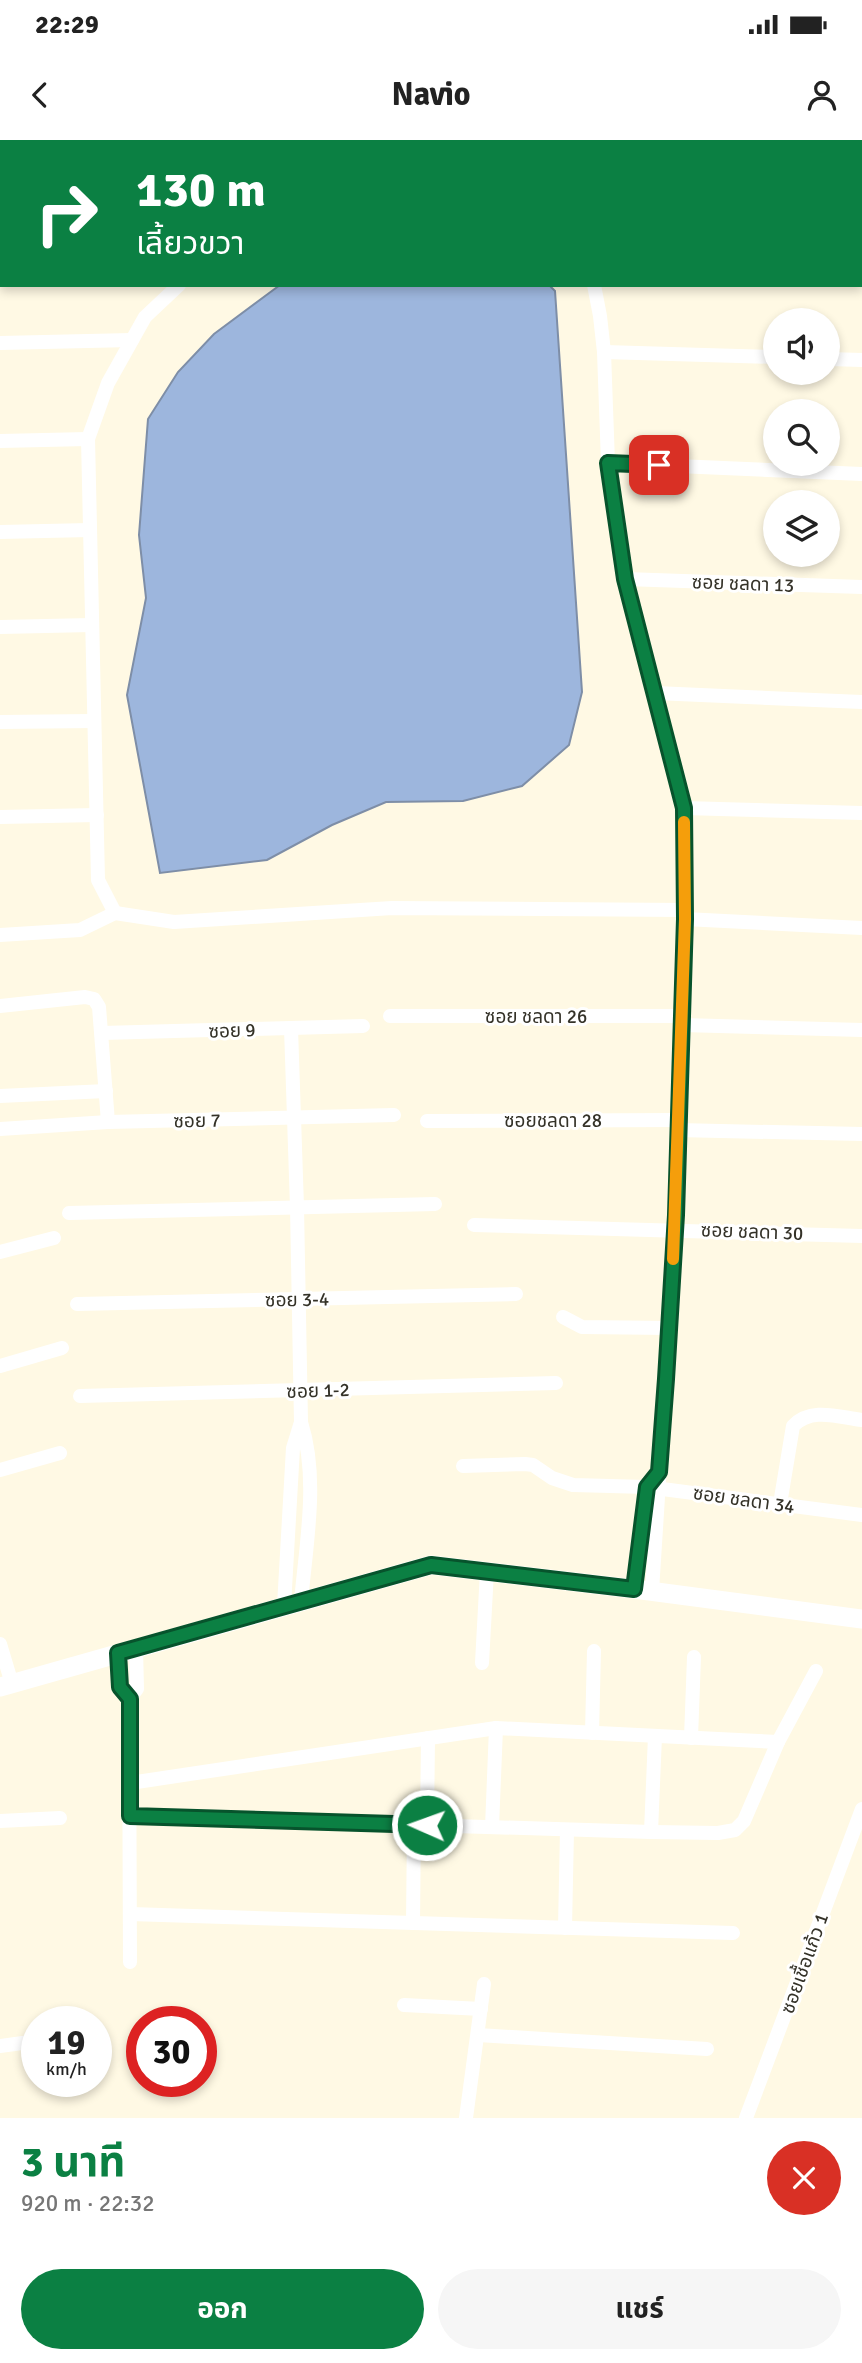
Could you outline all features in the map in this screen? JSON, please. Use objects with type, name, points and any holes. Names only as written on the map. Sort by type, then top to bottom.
[{"type":"street","points":[[115,913],[98,880],[89,439],[108,383],[145,317],[177,287]]},
{"type":"street","points":[[594,287],[604,352],[608,463],[625,579],[684,808],[685,915],[675,1229],[659,1472],[653,1488],[643,1590]]},
{"type":"street","points":[[0,343],[132,340]]},
{"type":"street","points":[[604,352],[763,357]]},
{"type":"street","points":[[840,359],[862,360]]},
{"type":"street","points":[[0,441],[89,439]]},
{"type":"street","points":[[608,463],[862,474]]},
{"type":"street","points":[[0,532],[90,530]]},
{"type":"street","name":"ซอย ชลดา 13","points":[[625,579],[862,587]]},
{"type":"street","points":[[0,627],[92,625]]},
{"type":"street","points":[[655,694],[862,702]]},
{"type":"street","points":[[0,722],[94,721]]},
{"type":"street","points":[[684,808],[862,813]]},
{"type":"street","points":[[0,817],[97,815]]},
{"type":"street","points":[[0,935],[80,930],[115,913],[174,922],[392,908],[685,915],[862,928]]},
{"type":"street","points":[[0,1006],[85,997],[94,999],[99,1007],[102,1033],[108,1122]]},
{"type":"street","name":"ซอย ชลดา 26","points":[[390,1016],[682,1021],[862,1030]]},
{"type":"street","name":"ซอย 9","points":[[102,1033],[363,1026]]},
{"type":"street","points":[[290,1028],[301,1422],[293,1448],[292,1604]]},
{"type":"street","points":[[0,1096],[106,1091]]},
{"type":"street","name":"ซอย 7","points":[[0,1129],[108,1122],[394,1115]]},
{"type":"street","name":"ซอยชลดา 28","points":[[427,1121],[678,1125],[862,1134]]},
{"type":"street","points":[[69,1213],[435,1204]]},
{"type":"street","name":"ซอย ชลดา 30","points":[[474,1225],[862,1236]]},
{"type":"street","points":[[0,1252],[54,1238]]},
{"type":"street","name":"ซอย 3-4","points":[[77,1304],[516,1294]]},
{"type":"street","points":[[563,1317],[582,1327],[669,1328]]},
{"type":"street","points":[[0,1366],[62,1348]]},
{"type":"street","name":"ซอย 1-2","points":[[80,1396],[556,1383]]},
{"type":"street","points":[[780,1504],[793,1426],[801,1418],[812,1414],[862,1420]]},
{"type":"street","points":[[0,1470],[60,1453]]},
{"type":"street","name":"ซอย ชลดา 34","points":[[463,1466],[525,1464],[533,1465],[552,1478],[573,1485],[653,1488],[862,1515]]},
{"type":"street","points":[[0,1644],[6,1686],[431,1565],[862,1619]]},
{"type":"street","points":[[482,1664],[487,1570]]},
{"type":"street","points":[[127,1651],[120,1687],[130,1699],[130,1962]]},
{"type":"street","points":[[592,1733],[594,1651]]},
{"type":"street","points":[[691,1738],[694,1657]]},
{"type":"street","points":[[130,1816],[651,1832],[736,1830],[744,1821],[778,1742],[816,1671]]},
{"type":"street","points":[[130,1783],[496,1728],[778,1742]]},
{"type":"street","points":[[492,1827],[496,1728]]},
{"type":"street","points":[[651,1832],[655,1736]]},
{"type":"street","points":[[413,1923],[428,1738]]},
{"type":"street","name":"ซอยเชื้อแก้ว 1","points":[[746,2118],[862,1809]]},
{"type":"street","points":[[0,1821],[60,1818]]},
{"type":"street","points":[[565,1928],[567,1830]]},
{"type":"street","points":[[130,1914],[733,1933]]},
{"type":"street","points":[[466,2118],[484,1984]]},
{"type":"street","points":[[404,2005],[481,2009]]},
{"type":"street","points":[[478,2035],[707,2049]]},
{"type":"street","points":[[0,2046],[21,2043]]},
{"type":"water","points":[[277,287],[551,287],[555,291],[582,692],[569,745],[522,786],[463,801],[386,802],[332,825],[267,860],[160,873],[127,695],[146,598],[139,535],[148,419],[178,372],[214,334]]},
{"type":"slow traffic","points":[[673,1259],[685,919],[684,822]]},
{"type":"route","points":[[427,1825],[130,1816],[130,1699],[120,1687],[118,1653],[431,1565],[634,1589],[647,1487],[659,1472],[666,1379],[676,1215],[685,919],[684,808],[625,579],[608,463],[659,465]]}]
